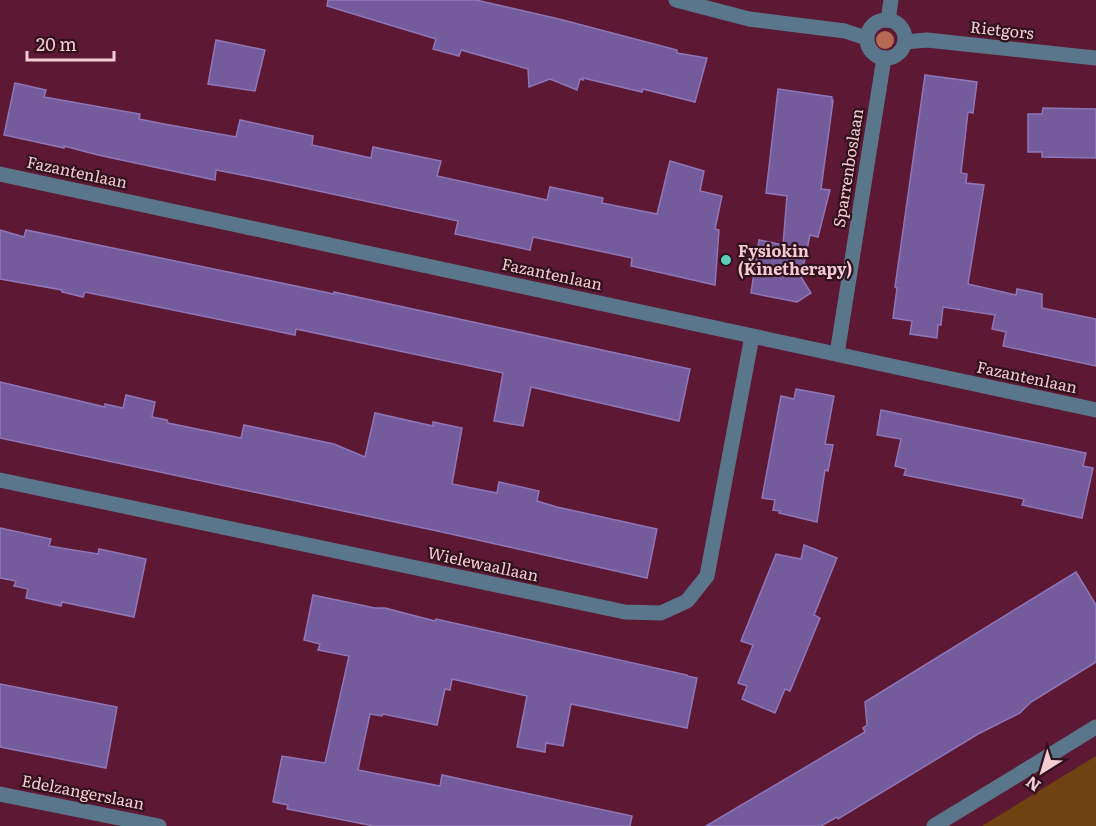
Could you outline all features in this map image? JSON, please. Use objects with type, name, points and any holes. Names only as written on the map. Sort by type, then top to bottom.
[{"type":"street","points":[[676,0],[749,19],[845,31],[866,38]]},
{"type":"street","points":[[888,20],[891,0]]},
{"type":"street","points":[[888,20],[896,22],[902,28],[905,42],[896,56],[884,58],[870,51],[866,38],[871,26],[878,21],[888,20]]},
{"type":"street","name":"Rietgors","points":[[905,42],[927,40],[1096,58]]},
{"type":"street","name":"Sparrenboslaan","points":[[837,354],[884,58]]},
{"type":"street","name":"Fazantenlaan","points":[[0,174],[1096,410]]},
{"type":"street","name":"Wielewaallaan","points":[[0,480],[625,612],[661,613],[687,601],[707,576],[752,336]]},
{"type":"street","points":[[934,826],[1096,727]]},
{"type":"street","name":"Edelzangerslaan","points":[[0,794],[138,824],[159,826]]},
{"type":"shaded area","points":[[1096,756],[1096,826],[982,826]]},
{"type":"building","points":[[328,0],[476,0],[677,50],[677,53],[707,58],[695,102],[643,89],[642,92],[583,78],[583,80],[580,79],[577,90],[550,79],[529,87],[528,69],[461,50],[459,56],[433,49],[436,39],[327,6]]},
{"type":"building","points":[[216,40],[265,50],[255,91],[208,84]]},
{"type":"building","points":[[925,75],[977,82],[973,113],[968,112],[961,173],[967,174],[966,183],[984,185],[968,284],[1016,295],[1017,289],[1042,294],[1042,308],[1096,319],[1096,366],[1003,346],[1006,332],[992,329],[995,315],[943,307],[937,338],[910,334],[912,321],[893,318],[897,288],[895,287]]},
{"type":"building","points":[[15,83],[46,90],[44,97],[140,114],[139,119],[236,137],[240,120],[313,136],[312,145],[371,158],[373,147],[441,161],[437,176],[547,200],[550,187],[603,198],[602,203],[657,214],[670,161],[704,171],[700,191],[722,196],[715,229],[719,230],[715,285],[631,266],[632,258],[533,237],[530,250],[455,234],[458,221],[272,181],[216,170],[215,180],[4,135]]},
{"type":"building","points":[[778,89],[832,97],[833,101],[821,189],[830,190],[818,237],[810,235],[801,277],[811,293],[797,302],[751,293],[759,240],[783,245],[787,196],[766,193]]},
{"type":"building","points":[[1043,108],[1096,109],[1096,158],[1042,157],[1042,152],[1028,152],[1028,114],[1042,114]]},
{"type":"building","points":[[0,230],[24,237],[26,230],[334,294],[334,292],[690,369],[679,421],[531,387],[523,426],[494,421],[503,373],[296,329],[295,335],[85,292],[83,297],[62,292],[62,290],[0,279]]},
{"type":"building","points":[[0,382],[105,407],[105,404],[123,408],[126,395],[155,402],[152,417],[167,420],[168,423],[241,438],[244,425],[334,444],[365,457],[375,413],[433,426],[433,422],[462,428],[452,484],[497,493],[499,482],[539,491],[537,501],[557,507],[657,529],[647,578],[0,438]]},
{"type":"building","points":[[796,389],[834,396],[825,444],[833,445],[828,471],[825,470],[817,522],[779,513],[780,511],[773,510],[775,500],[762,498],[781,396],[794,399]]},
{"type":"building","points":[[881,410],[1086,453],[1083,466],[1093,468],[1082,518],[1022,505],[1024,499],[904,475],[906,469],[895,466],[901,439],[877,435]]},
{"type":"building","points":[[0,528],[51,539],[49,546],[98,554],[99,549],[146,559],[134,617],[62,602],[61,606],[26,598],[28,589],[14,586],[16,581],[0,578]]},
{"type":"building","points":[[804,545],[837,558],[814,615],[820,618],[790,691],[785,689],[775,713],[742,699],[747,686],[738,683],[753,645],[741,641],[776,554],[801,559]]},
{"type":"building","points":[[1076,572],[1096,605],[1096,662],[1031,702],[1020,713],[978,734],[838,819],[837,817],[821,826],[706,826],[865,732],[863,728],[867,725],[865,702]]},
{"type":"building","points":[[313,595],[385,608],[435,621],[436,619],[697,678],[687,728],[571,704],[563,746],[546,743],[545,752],[517,747],[527,696],[452,679],[450,690],[445,689],[437,725],[383,714],[382,716],[370,714],[358,770],[440,786],[442,775],[632,816],[630,826],[374,826],[287,809],[288,805],[273,802],[282,756],[325,763],[349,656],[318,650],[320,644],[304,640]]},
{"type":"building","points":[[0,684],[117,707],[106,768],[0,747]]},
{"type":"place","name":"Fysiokin (Kinetherapy)","points":[[726,260]]}]
